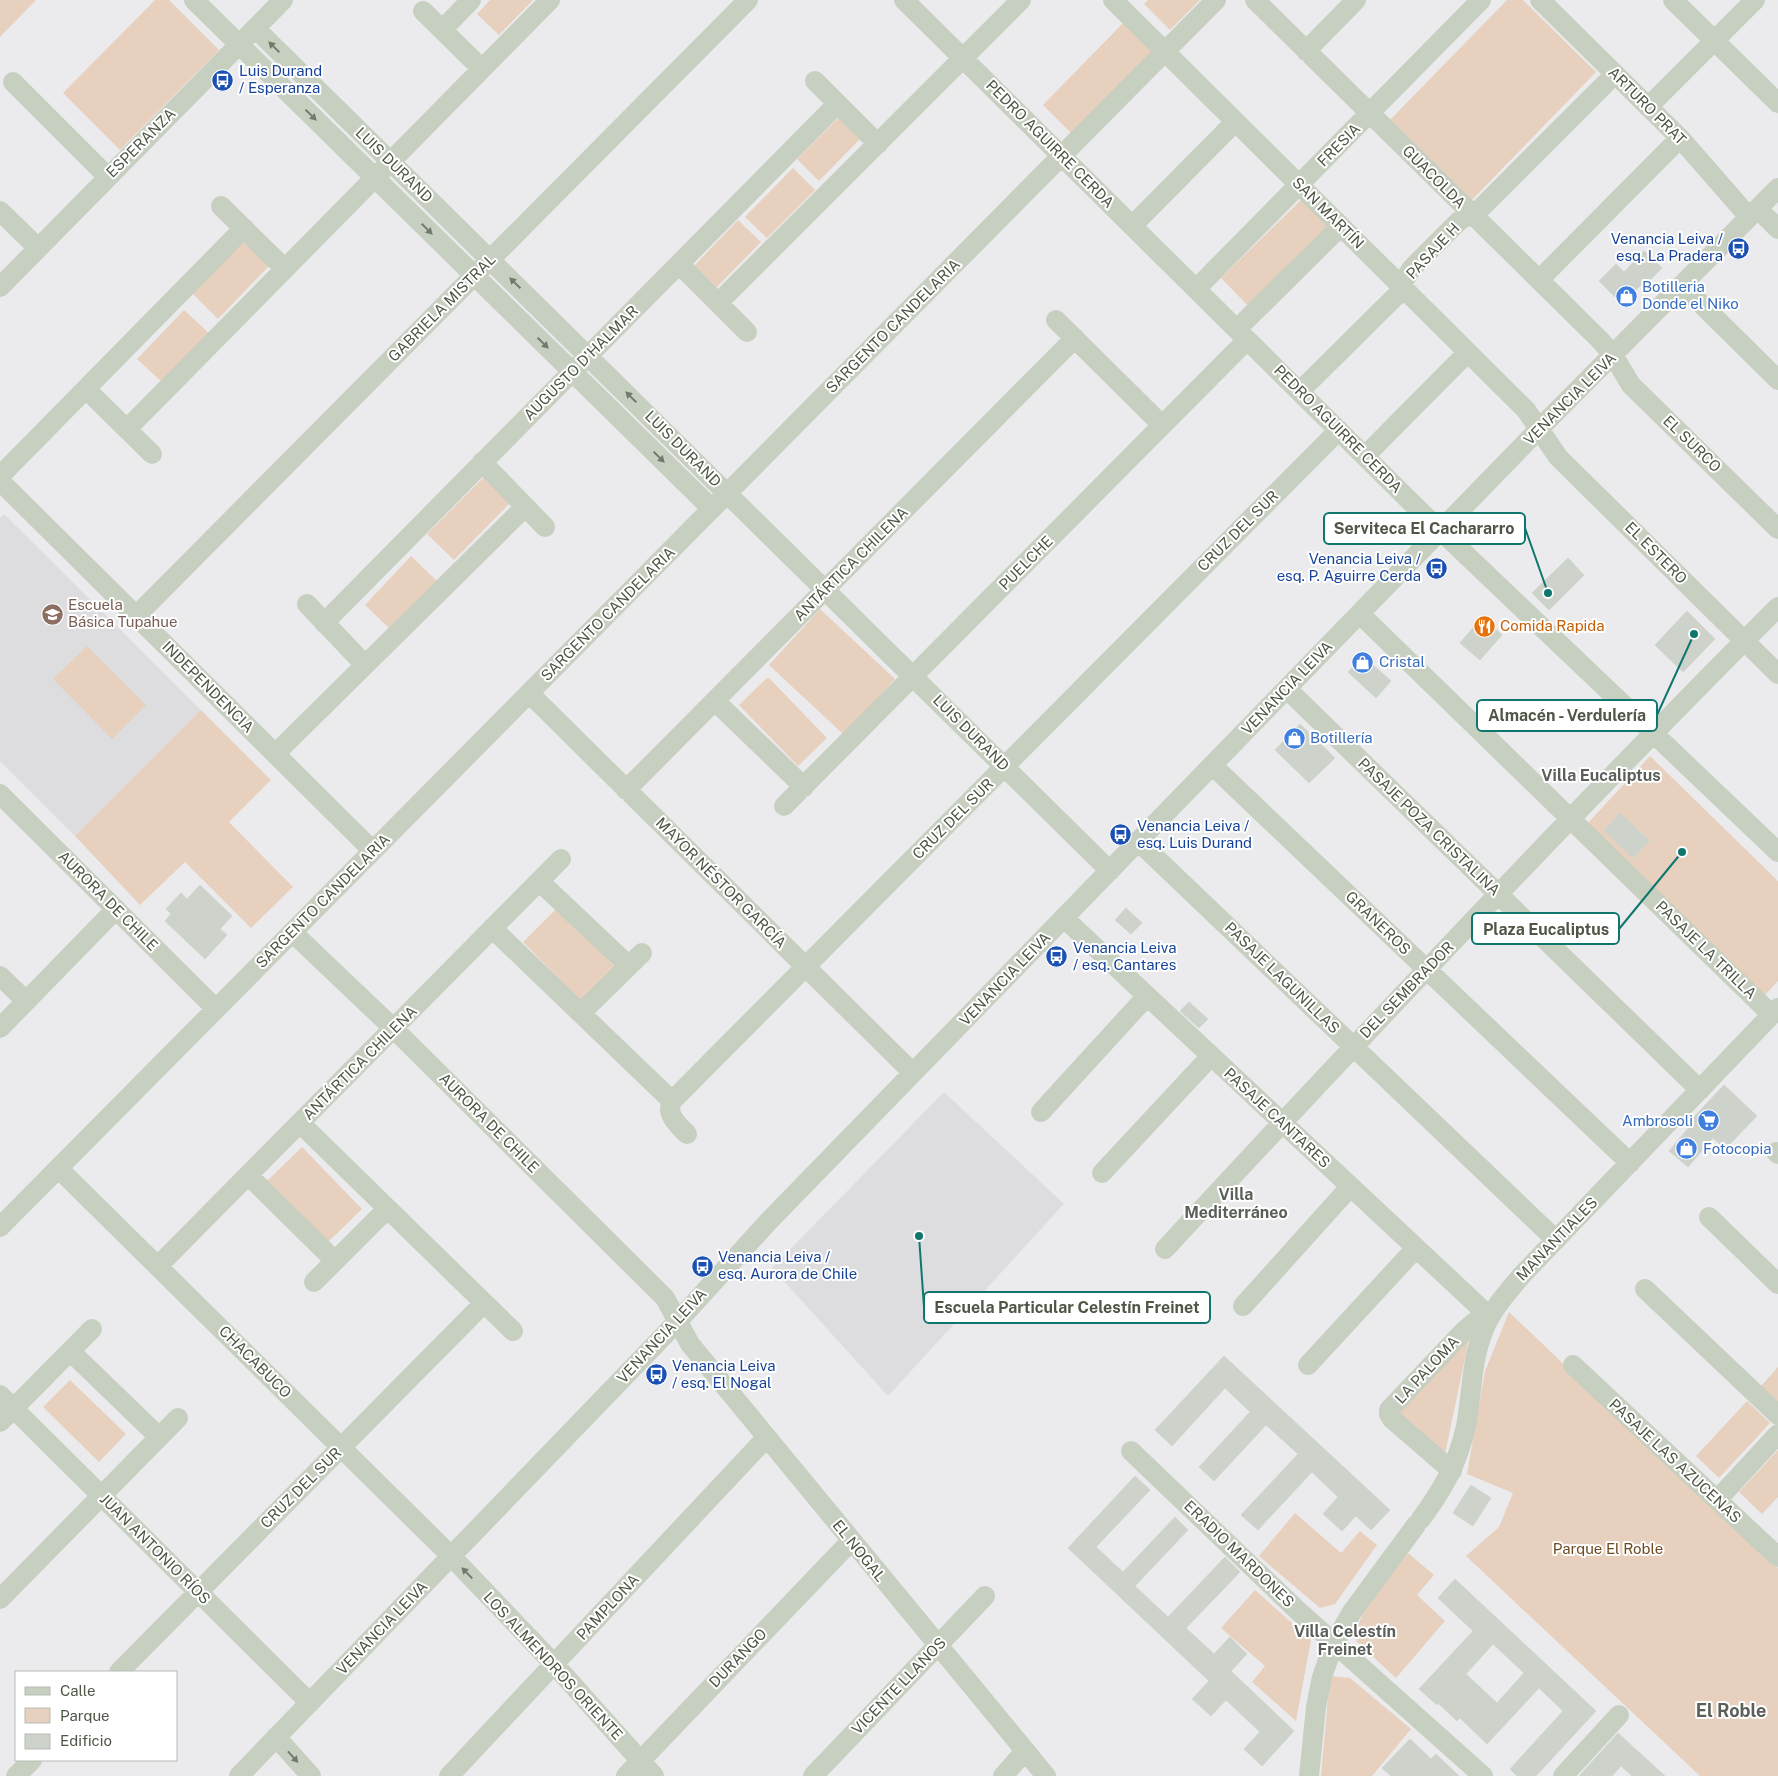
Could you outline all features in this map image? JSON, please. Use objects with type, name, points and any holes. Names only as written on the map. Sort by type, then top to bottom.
[{"type":"street","name":"LUIS DURAND","points":[[194,0],[712,509]]},
{"type":"street","name":"ESPERANZA","points":[[0,287],[283,0]]},
{"type":"street","points":[[442,30],[471,0]]},
{"type":"street","points":[[127,429],[550,0]]},
{"type":"street","name":"GABRIELA MISTRAL","points":[[136,616],[748,0]]},
{"type":"street","name":"PEDRO AGUIRRE CERDA","points":[[904,0],[1365,456],[1778,852]]},
{"type":"street","points":[[718,303],[1021,0]]},
{"type":"street","name":"SAN MARTÍN","points":[[1112,0],[1526,410],[1539,429]]},
{"type":"street","name":"SARGENTO CANDELARIA","points":[[0,1227],[1216,0]]},
{"type":"street","name":"GUACOLDA","points":[[1255,0],[1613,355]]},
{"type":"street","points":[[1306,50],[1356,0]]},
{"type":"street","name":"FRESIA","points":[[1196,289],[1481,0]]},
{"type":"street","name":"ARTURO PRAT","points":[[1540,0],[1754,213],[1778,229]]},
{"type":"street","points":[[1674,0],[1778,103]]},
{"type":"street","points":[[1648,107],[1755,0]]},
{"type":"street","points":[[423,11],[482,69]]},
{"type":"street","name":"LUIS DURAND","points":[[255,28],[1110,871]]},
{"type":"street","name":"PASAJE H","points":[[1300,391],[1398,294],[1412,268],[1460,221],[1481,208],[1615,74]]},
{"type":"street","points":[[815,81],[878,144]]},
{"type":"street","points":[[12,82],[108,177]]},
{"type":"street","name":"AUGUSTO D'HALMAR","points":[[324,623],[838,104]]},
{"type":"street","points":[[1132,226],[1236,122]]},
{"type":"street","points":[[1538,280],[1680,138]]},
{"type":"street","name":"VENANCIA LEIVA","points":[[239,1776],[678,1321],[767,1223],[1539,429],[1778,188]]},
{"type":"street","points":[[222,206],[285,268]]},
{"type":"street","points":[[0,211],[38,248]]},
{"type":"street","name":"PUELCHE","points":[[784,806],[1162,425],[1341,226]]},
{"type":"street","points":[[0,476],[244,228]]},
{"type":"street","points":[[679,264],[747,332]]},
{"type":"street","points":[[1682,285],[1778,380]]},
{"type":"street","points":[[1056,320],[1162,425]]},
{"type":"street","name":"ANTÁRTICA CHILENA","points":[[626,790],[1075,338]]},
{"type":"street","points":[[1365,456],[1468,352]]},
{"type":"street","name":"EL SURCO","points":[[1613,355],[1631,384],[1778,528]]},
{"type":"street","points":[[86,389],[152,454]]},
{"type":"street","name":"EL ESTERO","points":[[1539,429],[1558,457],[1778,674]]},
{"type":"street","name":"CRUZ DEL SUR","points":[[672,1101],[1339,430]]},
{"type":"street","points":[[482,462],[546,527]]},
{"type":"street","name":"INDEPENDENCIA","points":[[0,481],[373,851]]},
{"type":"street","points":[[275,754],[525,506]]},
{"type":"street","points":[[306,604],[365,665]]},
{"type":"street","name":"DEL SEMBRADOR","points":[[1165,1248],[1498,894],[1778,607]]},
{"type":"street","name":"PASAJE LA TRILLA","points":[[1360,614],[1571,819],[1775,1012]]},
{"type":"street","name":"PASAJE POZA CRISTALINA","points":[[1287,689],[1700,1090]]},
{"type":"street","name":"MAYOR NÉSTOR GARCÍA","points":[[529,693],[913,1073]]},
{"type":"street","points":[[715,700],[804,787]]},
{"type":"street","name":"GRANEROS","points":[[1212,765],[1630,1163]]},
{"type":"street","name":"AURORA DE CHILE","points":[[0,794],[216,1009]]},
{"type":"street","name":"PASAJE LAGUNILLAS","points":[[1138,841],[1556,1240]]},
{"type":"street","name":"ANTÁRTICA CHILENA","points":[[158,1266],[561,859]]},
{"type":"street","points":[[539,881],[635,960],[581,1013]]},
{"type":"street","points":[[0,1028],[116,909]]},
{"type":"street","name":"PASAJE CANTARES","points":[[1064,918],[1490,1317]]},
{"type":"street","points":[[492,928],[672,1101],[670,1106],[673,1119],[687,1134]]},
{"type":"street","name":"AURORA DE CHILE","points":[[292,932],[393,1028],[664,1298],[678,1321]]},
{"type":"street","points":[[0,976],[26,1001]]},
{"type":"street","points":[[1041,1112],[1146,996]]},
{"type":"street","name":"MANANTIALES","points":[[1309,1776],[1316,1707],[1322,1677],[1334,1643],[1352,1612],[1442,1489],[1452,1471],[1466,1425],[1478,1344],[1490,1317],[1522,1275],[1775,1012]]},
{"type":"street","points":[[1102,1173],[1211,1056]]},
{"type":"street","points":[[300,1123],[513,1331]]},
{"type":"street","name":"CHACABUCO","points":[[58,1168],[451,1556]]},
{"type":"street","points":[[248,1175],[335,1261]]},
{"type":"street","points":[[1243,1306],[1350,1187]]},
{"type":"street","points":[[314,1282],[387,1209]]},
{"type":"street","points":[[1708,1217],[1778,1284]]},
{"type":"street","points":[[1308,1365],[1416,1248]]},
{"type":"street","points":[[1645,1289],[1778,1415]]},
{"type":"street","name":"CRUZ DEL SUR","points":[[120,1671],[484,1303]]},
{"type":"street","name":"LA PALOMA","points":[[1452,1471],[1392,1419],[1389,1414],[1390,1410],[1465,1330],[1476,1321],[1490,1317]]},
{"type":"street","name":"EL NOGAL","points":[[678,1321],[690,1344],[766,1438],[1046,1776]]},
{"type":"street","points":[[4,1409],[92,1329]]},
{"type":"street","points":[[70,1351],[159,1437]]},
{"type":"street","name":"PASAJE LAS AZUCENAS","points":[[1572,1365],[1778,1557]]},
{"type":"street","name":"JUAN ANTONIO RÍOS","points":[[4,1409],[101,1496],[310,1702]]},
{"type":"street","points":[[0,1599],[178,1418]]},
{"type":"street","points":[[1717,1500],[1778,1434]]},
{"type":"street","name":"PAMPLONA","points":[[449,1776],[766,1438]]},
{"type":"street","name":"ERADIO MARDONES","points":[[1131,1451],[1296,1609],[1483,1776]]},
{"type":"street","name":"DURANGO","points":[[626,1776],[851,1541]]},
{"type":"street","name":"LOS ALMENDROS ORIENTE","points":[[451,1556],[554,1664],[654,1776]]},
{"type":"street","name":"VICENTE LLANOS","points":[[813,1776],[985,1596]]},
{"type":"street","points":[[1563,1776],[1619,1715]]},
{"type":"street","points":[[276,1737],[311,1776]]},
{"type":"street","points":[[1003,1776],[1025,1752]]},
{"type":"street","points":[[16,1776],[31,1761]]},
{"type":"shaded area","name":"Escuela Básica Tupahue","points":[[4,514],[201,710],[75,836],[0,761],[0,518]]},
{"type":"shaded area","points":[[944,1092],[1064,1204],[888,1396],[772,1268]]},
{"type":"green space","points":[[0,0],[36,0],[0,37]]},
{"type":"green space","points":[[155,0],[169,0],[219,50],[120,150],[63,93]]},
{"type":"green space","points":[[490,0],[533,0],[499,35],[477,14]]},
{"type":"green space","points":[[1148,0],[1200,0],[1170,30],[1144,4]]},
{"type":"green space","points":[[1507,0],[1523,0],[1596,72],[1469,203],[1387,123]]},
{"type":"green space","points":[[1124,22],[1155,52],[1073,135],[1043,105]]},
{"type":"green space","points":[[843,113],[865,134],[819,181],[797,159]]},
{"type":"green space","points":[[793,168],[815,190],[767,238],[745,217]]},
{"type":"green space","points":[[1304,197],[1333,228],[1251,309],[1221,278]]},
{"type":"green space","points":[[738,220],[761,242],[715,289],[693,267]]},
{"type":"green space","points":[[244,242],[270,265],[218,319],[192,293]]},
{"type":"green space","points":[[184,310],[210,334],[163,383],[137,359]]},
{"type":"green space","points":[[485,476],[511,502],[454,560],[427,534]]},
{"type":"green space","points":[[411,556],[437,581],[391,630],[365,605]]},
{"type":"green space","points":[[820,609],[895,679],[844,735],[769,665]]},
{"type":"green space","points":[[87,646],[146,705],[112,739],[53,679]]},
{"type":"green space","points":[[768,677],[827,738],[798,766],[739,705]]},
{"type":"green space","points":[[201,710],[271,780],[229,822],[293,887],[251,928],[185,862],[140,905],[75,836]]},
{"type":"green space","points":[[1650,756],[1778,881],[1778,981],[1763,997],[1587,824]]},
{"type":"green space","points":[[557,908],[616,968],[582,1002],[523,942]]},
{"type":"green space","points":[[302,1147],[362,1209],[326,1244],[266,1182]]},
{"type":"green space","name":"Parque El Roble","points":[[1509,1312],[1778,1568],[1778,1776],[1700,1776],[1466,1556],[1499,1527],[1513,1493],[1467,1474],[1485,1371]]},
{"type":"green space","points":[[1470,1334],[1444,1459],[1393,1413]]},
{"type":"green space","points":[[1778,1367],[1778,1402],[1761,1386]]},
{"type":"green space","points":[[70,1380],[126,1434],[99,1462],[43,1407]]},
{"type":"green space","points":[[1747,1401],[1770,1423],[1719,1478],[1696,1456]]},
{"type":"green space","points":[[1778,1450],[1778,1497],[1762,1514],[1739,1492]]},
{"type":"green space","points":[[1295,1513],[1341,1553],[1360,1531],[1377,1545],[1335,1604],[1320,1608],[1259,1556]]},
{"type":"green space","points":[[1408,1553],[1434,1575],[1417,1595],[1445,1621],[1396,1678],[1357,1642],[1355,1631],[1365,1610]]},
{"type":"green space","points":[[1255,1590],[1311,1640],[1296,1721],[1252,1682],[1265,1666],[1221,1628]]},
{"type":"green space","points":[[1330,1676],[1350,1678],[1411,1729],[1372,1776],[1321,1776]]},
{"type":"building","points":[[1644,251],[1662,268],[1647,283],[1645,281],[1622,304],[1599,281],[1616,264],[1624,272]]},
{"type":"building","points":[[1568,558],[1584,575],[1549,610],[1532,593]]},
{"type":"building","points":[[1687,611],[1715,639],[1683,672],[1655,645]]},
{"type":"building","points":[[1482,617],[1502,635],[1480,660],[1460,643]]},
{"type":"building","points":[[1363,656],[1391,681],[1376,698],[1348,672]]},
{"type":"building","points":[[1300,724],[1335,758],[1309,783],[1275,750]]},
{"type":"building","points":[[1620,813],[1650,841],[1633,858],[1604,830]]},
{"type":"building","points":[[200,885],[232,916],[220,929],[227,935],[205,959],[165,921],[171,914],[166,909],[181,893],[187,899]]},
{"type":"building","points":[[1126,908],[1142,923],[1131,934],[1115,920]]},
{"type":"building","points":[[1189,1002],[1208,1019],[1199,1028],[1180,1011]]},
{"type":"building","points":[[1724,1085],[1757,1116],[1725,1149],[1713,1138],[1688,1167],[1669,1151],[1695,1120],[1693,1118]]},
{"type":"building","points":[[1224,1356],[1390,1510],[1371,1530],[1356,1516],[1342,1531],[1323,1514],[1338,1497],[1312,1472],[1258,1530],[1241,1515],[1298,1454],[1266,1425],[1214,1481],[1199,1467],[1250,1412],[1225,1388],[1172,1446],[1155,1430]]},
{"type":"building","points":[[1135,1476],[1150,1490],[1096,1547],[1123,1572],[1175,1517],[1188,1530],[1135,1586],[1168,1617],[1225,1557],[1240,1572],[1186,1628],[1214,1654],[1230,1637],[1247,1654],[1231,1671],[1294,1731],[1262,1766],[1244,1749],[1260,1732],[1226,1700],[1211,1716],[1192,1699],[1209,1681],[1068,1548]]},
{"type":"building","points":[[1471,1485],[1491,1498],[1473,1526],[1453,1513]]},
{"type":"building","points":[[1455,1579],[1596,1711],[1536,1776],[1517,1776],[1510,1769],[1563,1711],[1539,1688],[1487,1744],[1460,1718],[1457,1721],[1438,1703],[1437,1705],[1419,1689],[1473,1631],[1438,1598]],"holes":[[[1493,1644],[1524,1673],[1497,1703],[1466,1674]]]},
{"type":"building","points":[[1618,1733],[1665,1776],[1632,1776],[1621,1766],[1612,1776],[1579,1776]]},
{"type":"building","points":[[1410,1739],[1431,1759],[1436,1754],[1459,1776],[1391,1776],[1382,1768]]},
{"type":"place","name":"Luis Durand / Esperanza","points":[[223,80]]},
{"type":"place","name":"Venancia Leiva / esq. La Pradera","points":[[1739,248]]},
{"type":"place","name":"Botilleria Donde el Niko","points":[[1626,296]]},
{"type":"place","name":"Venancia Leiva / esq. P. Aguirre Cerda","points":[[1437,568]]},
{"type":"place","name":"Serviteca El Cachararro","points":[[1548,593]]},
{"type":"place","name":"Escuela Básica Tupahue","points":[[52,614]]},
{"type":"place","name":"Comida Rapida","points":[[1484,626]]},
{"type":"place","name":"Almacén - Verdulería","points":[[1694,634]]},
{"type":"place","name":"Cristal","points":[[1363,662]]},
{"type":"place","name":"Botillería","points":[[1294,738]]},
{"type":"place","name":"Venancia Leiva / esq. Luis Durand","points":[[1121,835]]},
{"type":"place","name":"Plaza Eucaliptus","points":[[1682,852]]},
{"type":"place","name":"Venancia Leiva / esq. Cantares","points":[[1057,957]]},
{"type":"place","name":"Ambrosoli","points":[[1709,1121]]},
{"type":"place","name":"Fotocopia","points":[[1687,1149]]},
{"type":"place","name":"Escuela Particular Celestín Freinet","points":[[919,1236]]},
{"type":"place","name":"Venancia Leiva / esq. Aurora de Chile","points":[[702,1266]]},
{"type":"place","name":"Venancia Leiva / esq. El Nogal","points":[[656,1375]]},
{"type":"district","name":"Villa Eucaliptus","points":[[1601,775]]},
{"type":"district","name":"Villa Mediterráneo","points":[[1236,1203]]},
{"type":"district","name":"Villa Celestín Freinet","points":[[1345,1640]]},
{"type":"district","name":"El Roble","points":[[1731,1711]]}]
